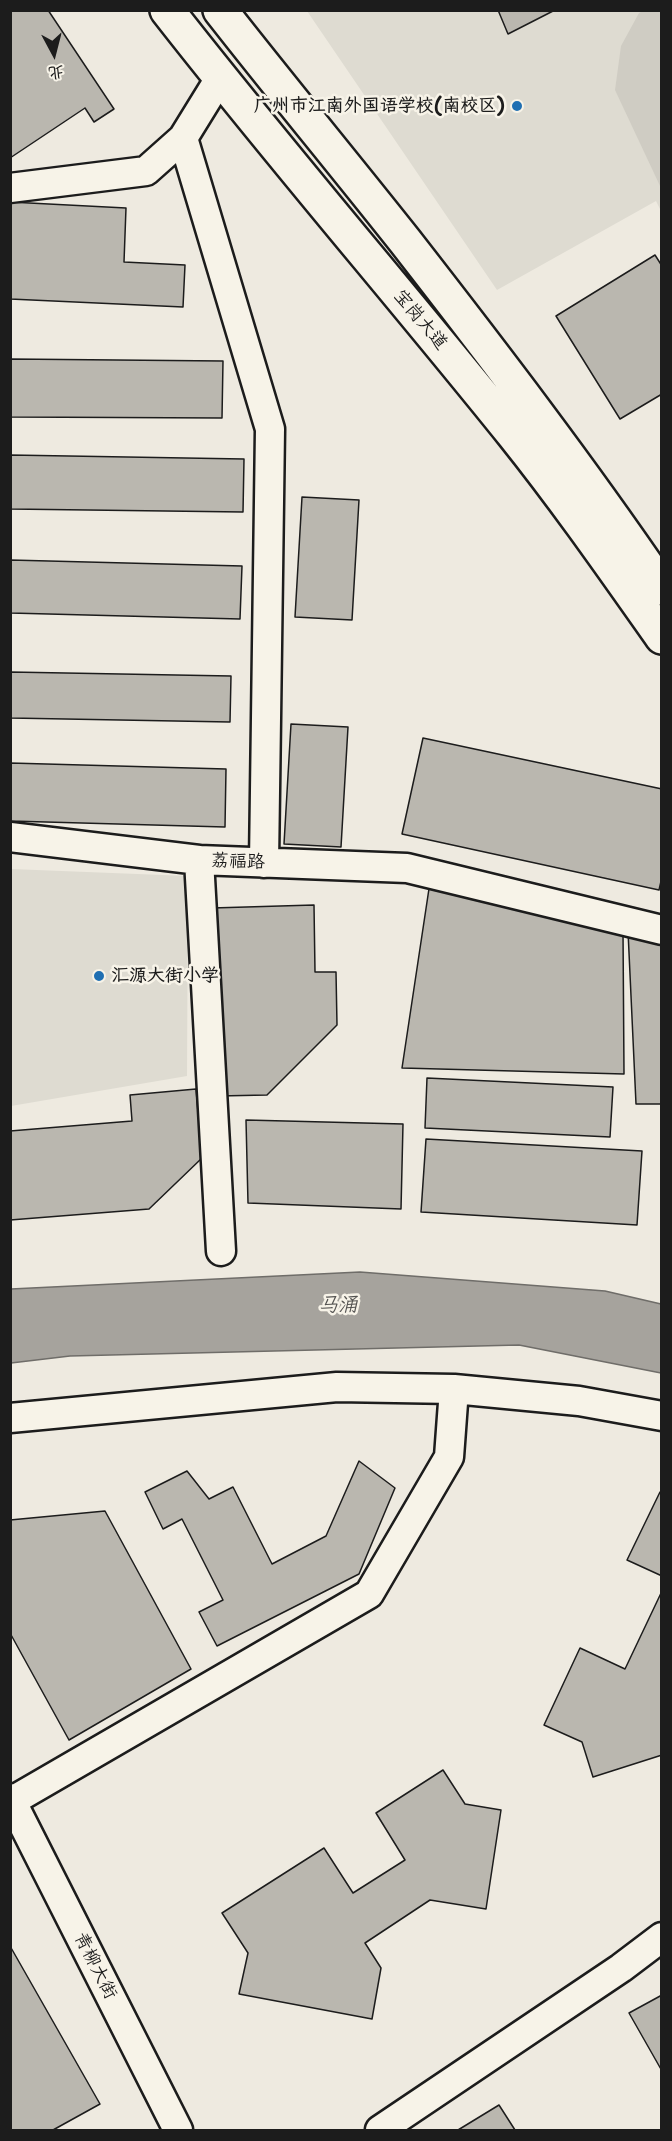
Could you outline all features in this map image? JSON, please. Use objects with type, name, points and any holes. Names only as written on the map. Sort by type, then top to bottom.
[{"type":"main road","name":"宝岗大道","points":[[167,10],[220,78],[516,437],[588,532],[662,637]]},
{"type":"main road","name":"宝岗大道","points":[[220,10],[516,384],[662,588]]},
{"type":"street","points":[[10,188],[146,171],[183,138],[220,78]]},
{"type":"street","points":[[183,138],[270,429],[264,863]]},
{"type":"street","points":[[10,837],[199,860]]},
{"type":"street","name":"荔福路","points":[[220,1251],[199,860],[407,868],[662,930]]},
{"type":"street","points":[[10,1418],[338,1387],[454,1389],[579,1401],[662,1416]]},
{"type":"street","points":[[11,1800],[369,1593],[449,1457],[454,1389]]},
{"type":"street","name":"青柳大街","points":[[11,1800],[178,2130]]},
{"type":"street","points":[[380,2130],[621,1968],[662,1937]]},
{"type":"shaded area","name":"广州市江南外国语学校(南校区)","points":[[307,11],[661,11],[661,211],[656,201],[497,290]]},
{"type":"shaded area","points":[[661,11],[661,188],[615,90],[621,46],[639,13]]},
{"type":"shaded area","name":"汇源大街小学","points":[[11,869],[188,876],[187,1076],[11,1106]]},
{"type":"water","name":"马涌","points":[[360,1272],[605,1291],[661,1304],[661,1373],[519,1345],[70,1356],[11,1363],[11,1289]]},
{"type":"building","points":[[10,10],[48,10],[114,109],[94,122],[85,108],[10,158]]},
{"type":"building","points":[[498,10],[555,10],[508,34]]},
{"type":"building","points":[[10,202],[126,208],[124,262],[185,265],[183,307],[10,299]]},
{"type":"building","points":[[655,255],[662,266],[662,394],[620,419],[556,316]]},
{"type":"building","points":[[10,359],[223,361],[222,418],[10,417]]},
{"type":"building","points":[[10,455],[244,459],[243,512],[10,509]]},
{"type":"building","points":[[302,497],[359,500],[352,620],[295,617]]},
{"type":"building","points":[[10,560],[242,566],[240,619],[10,613]]},
{"type":"building","points":[[10,672],[231,676],[230,722],[10,718]]},
{"type":"building","points":[[291,724],[348,727],[341,847],[284,844]]},
{"type":"building","points":[[423,738],[662,789],[662,877],[659,890],[402,834]]},
{"type":"building","points":[[10,763],[226,769],[225,827],[10,821]]},
{"type":"building","points":[[430,882],[623,931],[624,1074],[402,1068]]},
{"type":"building","points":[[314,905],[315,972],[336,972],[337,1025],[267,1095],[218,1096],[212,908]]},
{"type":"building","points":[[628,931],[662,943],[662,1104],[636,1104]]},
{"type":"building","points":[[427,1078],[613,1087],[610,1137],[425,1128]]},
{"type":"building","points":[[196,1089],[202,1158],[149,1209],[10,1220],[10,1131],[132,1121],[130,1095]]},
{"type":"building","points":[[246,1120],[403,1124],[401,1209],[248,1203]]},
{"type":"building","points":[[426,1139],[642,1151],[637,1225],[421,1212]]},
{"type":"building","points":[[359,1461],[395,1488],[359,1574],[217,1646],[199,1612],[223,1600],[182,1519],[163,1529],[145,1492],[187,1471],[209,1499],[233,1487],[272,1564],[326,1536]]},
{"type":"building","points":[[660,1492],[662,1493],[662,1576],[627,1560]]},
{"type":"building","points":[[105,1511],[191,1669],[69,1740],[10,1633],[10,1520]]},
{"type":"building","points":[[662,1591],[662,1755],[593,1777],[582,1742],[544,1725],[580,1648],[625,1669]]},
{"type":"building","points":[[443,1770],[465,1804],[501,1810],[486,1909],[430,1900],[365,1943],[381,1968],[372,2019],[239,1994],[248,1953],[222,1913],[324,1848],[353,1893],[405,1860],[376,1813]]},
{"type":"building","points":[[10,1946],[100,2104],[53,2130],[10,2130]]},
{"type":"building","points":[[662,1995],[662,2071],[629,2013]]},
{"type":"building","points":[[499,2105],[515,2130],[458,2130]]},
{"type":"place","name":"广州市江南外国语学校(南校区)","points":[[517,106]]},
{"type":"place","name":"汇源大街小学","points":[[99,976]]}]
